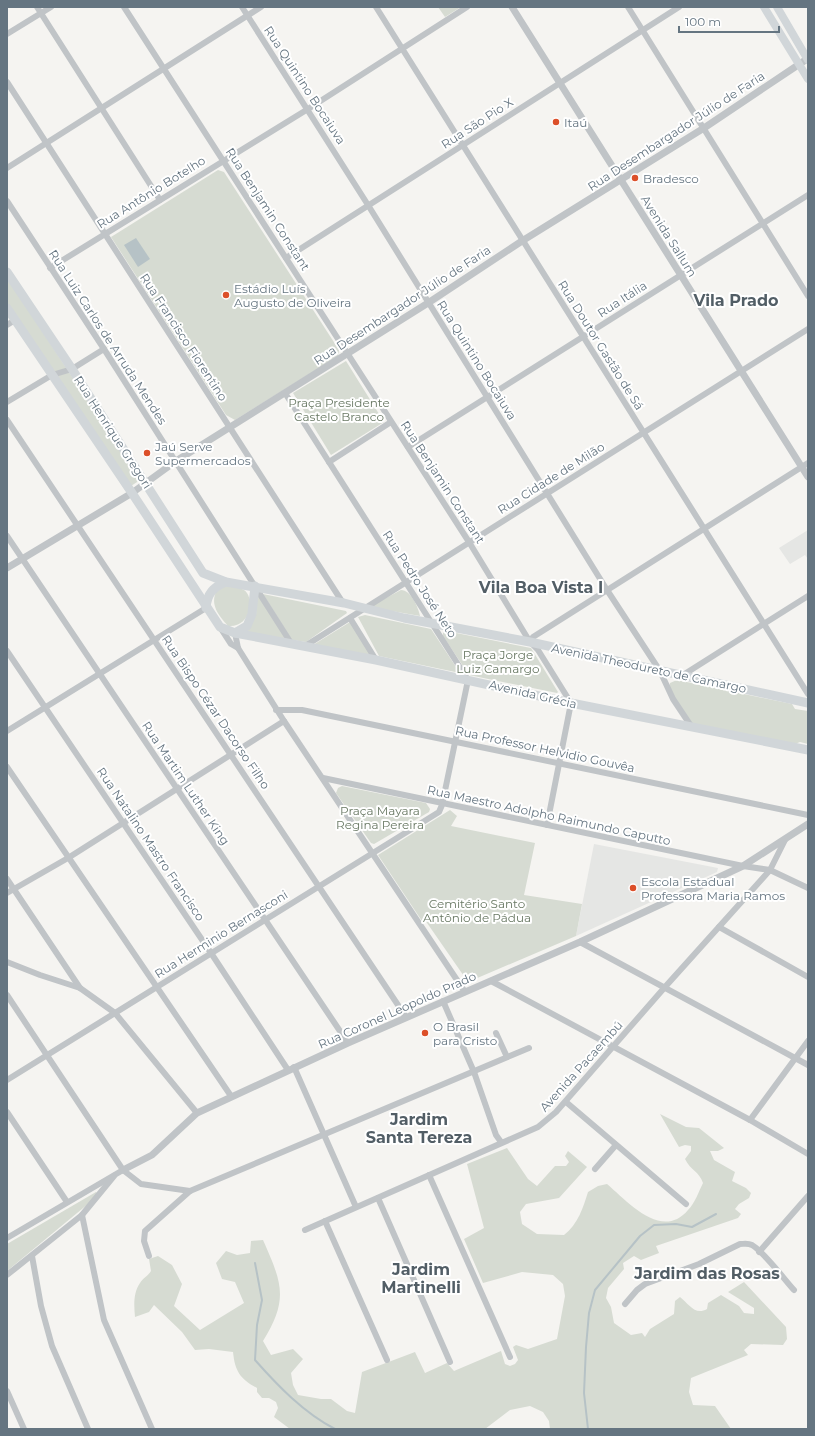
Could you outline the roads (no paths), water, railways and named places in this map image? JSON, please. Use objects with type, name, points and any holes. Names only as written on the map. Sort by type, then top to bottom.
[{"type":"main road","points":[[764,7],[808,79]]},
{"type":"main road","points":[[777,7],[808,59]]},
{"type":"main road","name":"Rua Henrique Gregori","points":[[7,272],[72,369],[203,573],[226,582]]},
{"type":"main road","name":"Rua Henrique Gregori","points":[[7,308],[132,492],[206,608]]},
{"type":"main road","points":[[226,582],[255,586],[252,614],[247,626],[235,633],[220,627],[206,608],[210,593],[215,587],[226,582]]},
{"type":"main road","name":"Avenida Theodureto de Camargo","points":[[255,586],[344,603],[431,624],[530,642],[808,703]]},
{"type":"main road","name":"Avenida Grécia","points":[[235,633],[376,660],[571,703],[808,750]]},
{"type":"street","points":[[36,7],[160,200]]},
{"type":"street","points":[[7,34],[51,7]]},
{"type":"street","name":"Rua Benjamin Constant","points":[[124,7],[469,542],[530,642],[538,650],[571,703]]},
{"type":"street","name":"Rua Quintino Bocaiuva","points":[[242,7],[308,109],[428,303],[548,492],[607,590],[660,670],[673,699],[691,726]]},
{"type":"street","points":[[7,168],[261,7]]},
{"type":"street","name":"Rua Doutor Gastão de Sá","points":[[376,7],[808,694]]},
{"type":"street","name":"Rua Antônio Botelho","points":[[50,268],[308,109],[467,7]]},
{"type":"street","name":"Avenida Sallum","points":[[512,7],[740,371],[805,465],[808,477]]},
{"type":"street","points":[[628,7],[808,296]]},
{"type":"street","name":"Rua São Pio X","points":[[286,258],[680,7]]},
{"type":"street","name":"Rua Desembargador Júlio de Faria","points":[[7,568],[132,492],[176,462],[428,303],[522,241],[704,128],[808,59]]},
{"type":"street","name":"Rua Francisco Fiorentino","points":[[7,82],[47,142],[229,428],[344,603]]},
{"type":"street","name":"Rua Itália","points":[[408,447],[808,194]]},
{"type":"street","name":"Rua Luiz Carlos de Arruda Mendes","points":[[7,201],[104,349],[291,643]]},
{"type":"street","points":[[7,326],[15,320]]},
{"type":"street","name":"Rua Cidade de Milão","points":[[305,646],[808,329]]},
{"type":"street","points":[[7,402],[52,375],[72,369],[104,349]]},
{"type":"street","name":"Rua Pedro José Neto","points":[[285,393],[468,680]]},
{"type":"street","name":"Rua Bispo Cézar Dacorso Filho","points":[[7,420],[230,755],[320,885],[406,1017]]},
{"type":"street","points":[[329,462],[391,422]]},
{"type":"street","points":[[530,642],[533,637],[805,465]]},
{"type":"street","name":"Rua Martim Luther King","points":[[7,536],[348,1043]]},
{"type":"street","points":[[683,675],[808,596]]},
{"type":"street","points":[[7,731],[206,608]]},
{"type":"street","points":[[350,618],[376,660]]},
{"type":"street","points":[[220,627],[231,644],[238,648]]},
{"type":"street","points":[[235,633],[238,648],[276,710],[465,992]]},
{"type":"street","name":"Rua Natalino Mastro Francisco","points":[[7,651],[291,1069],[324,1134],[356,1207]]},
{"type":"street","points":[[442,804],[468,680]]},
{"type":"street","points":[[548,825],[561,763],[571,703]]},
{"type":"street","name":"Rua Professor Helvidio Gouvêa","points":[[276,710],[302,710],[808,815]]},
{"type":"street","points":[[7,894],[68,858],[122,822],[284,721]]},
{"type":"street","points":[[7,767],[155,987],[231,1096]]},
{"type":"street","name":"Rua Maestro Adolpho Raimundo Caputto","points":[[323,778],[743,866],[770,870],[808,888]]},
{"type":"street","name":"Rua Herminio Bernasconi","points":[[7,1080],[439,812],[442,804]]},
{"type":"street","name":"Rua Coronel Leopoldo Prado","points":[[9,1236],[123,1170],[152,1155],[197,1113],[231,1096],[406,1017],[580,942],[743,866],[808,824]]},
{"type":"street","name":"Avenida Pacaembú","points":[[305,1230],[501,1142],[538,1127],[566,1102],[665,987],[770,870],[785,840]]},
{"type":"street","points":[[7,879],[80,988]]},
{"type":"street","points":[[719,927],[808,977]]},
{"type":"street","points":[[580,942],[808,1065]]},
{"type":"street","points":[[7,962],[80,988],[115,1013],[197,1113]]},
{"type":"street","points":[[491,981],[750,1120],[808,1154]]},
{"type":"street","points":[[7,995],[123,1170],[141,1184],[190,1190]]},
{"type":"street","points":[[443,1001],[474,1072],[496,1135],[501,1142]]},
{"type":"street","points":[[496,1033],[507,1057]]},
{"type":"street","points":[[750,1120],[808,1041]]},
{"type":"street","points":[[149,1256],[144,1240],[145,1231],[190,1190],[529,1048]]},
{"type":"street","points":[[566,1102],[686,1204]]},
{"type":"street","points":[[7,1112],[67,1202]]},
{"type":"street","points":[[595,1169],[616,1145]]},
{"type":"street","points":[[429,1175],[510,1357]]},
{"type":"street","points":[[7,1275],[82,1215],[114,1176]]},
{"type":"street","points":[[759,1252],[806,1204],[808,1196]]},
{"type":"street","points":[[378,1198],[450,1362]]},
{"type":"street","points":[[82,1215],[104,1320],[152,1429]]},
{"type":"street","points":[[325,1221],[387,1360]]},
{"type":"street","points":[[7,1229],[9,1236]]},
{"type":"street","points":[[625,1304],[645,1284],[699,1264],[740,1244],[752,1246],[794,1290]]},
{"type":"street","points":[[32,1256],[41,1306],[52,1346],[88,1429]]},
{"type":"street","points":[[8,1394],[24,1429]]},
{"type":"waterway","points":[[588,1429],[584,1393],[586,1347],[589,1313],[595,1290],[640,1236],[654,1225],[676,1224],[692,1227],[716,1214]]},
{"type":"waterway","points":[[255,1263],[262,1300],[257,1325],[255,1360],[273,1380],[302,1407],[335,1429]]},
{"type":"place","name":"Itaú","points":[[556,122]]},
{"type":"place","name":"Bradesco","points":[[635,178]]},
{"type":"place","name":"Estádio Luís Augusto de Oliveira","points":[[226,295]]},
{"type":"place","name":"Jaú Serve Supermercados","points":[[147,453]]},
{"type":"place","name":"Escola Estadual Professora Maria Ramos","points":[[633,888]]},
{"type":"place","name":"O Brasil para Cristo","points":[[425,1033]]},
{"type":"district","name":"Vila Prado","points":[[736,300]]},
{"type":"district","name":"Vila Boa Vista I","points":[[541,587]]},
{"type":"district","name":"Jardim Santa Tereza","points":[[419,1128]]},
{"type":"district","name":"Jardim das Rosas","points":[[707,1273]]},
{"type":"district","name":"Jardim Martinelli","points":[[421,1278]]},
{"type":"park label","name":"Praça Presidente Castelo Branco","points":[[339,409]]},
{"type":"park label","name":"Praça Jorge Luiz Camargo","points":[[498,661]]},
{"type":"park label","name":"Praça Mayara Regina Pereira","points":[[380,817]]},
{"type":"park label","name":"Cemitério Santo Antônio de Pádua","points":[[477,910]]}]
